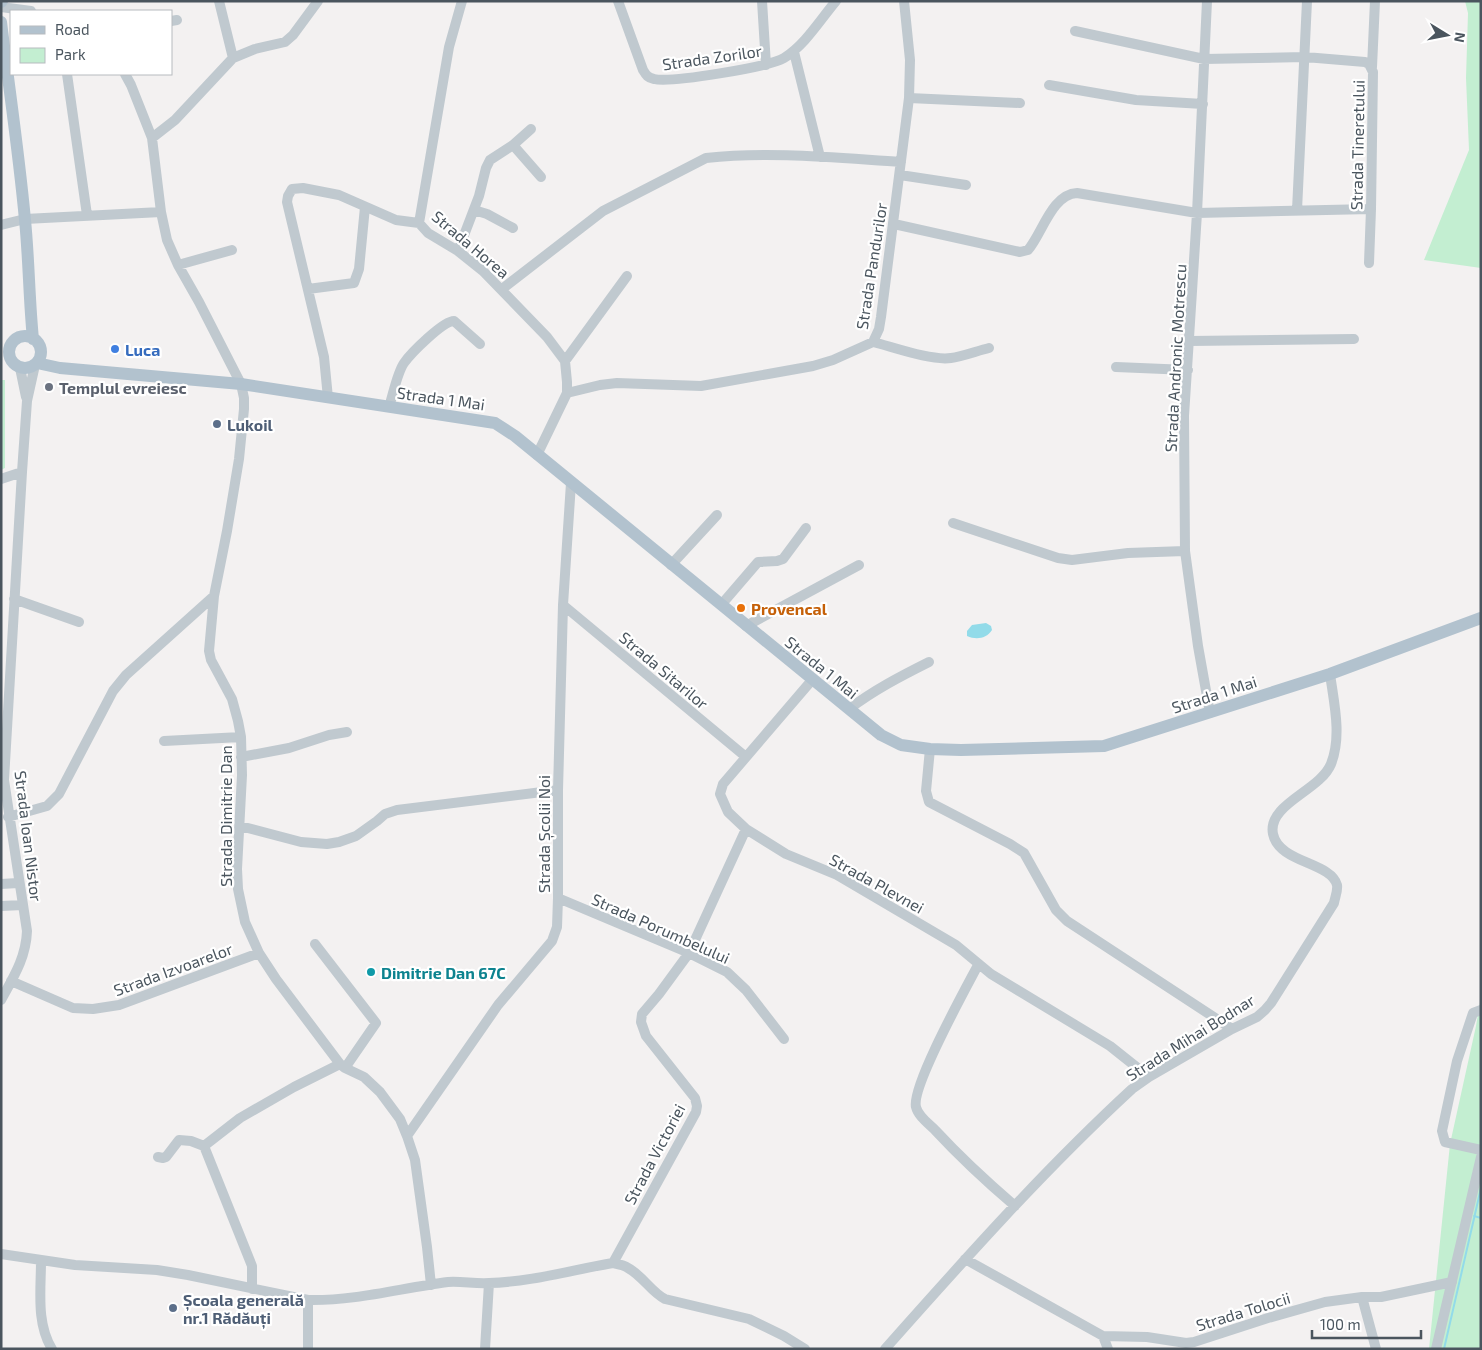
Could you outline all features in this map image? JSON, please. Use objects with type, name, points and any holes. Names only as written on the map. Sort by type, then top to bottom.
[{"type":"main road","points":[[1,22],[25,219],[33,338],[40,346],[38,360],[25,369],[1,367]]},
{"type":"main road","points":[[19,337],[30,308]]},
{"type":"main road","points":[[18,367],[5,349],[19,337],[33,338]]},
{"type":"main road","name":"Strada 1 Mai","points":[[38,360],[48,367],[242,384],[495,423],[504,427],[849,710],[881,735],[901,745],[930,749],[961,750],[1104,746],[1330,674],[1481,618]]},
{"type":"street","points":[[219,1],[234,58]]},
{"type":"street","points":[[152,138],[175,120],[234,58],[255,49],[285,42],[318,1]]},
{"type":"street","name":"Strada Horea","points":[[462,1],[449,47],[419,223],[428,233],[458,251],[483,271],[547,337],[564,361],[567,382],[566,392],[537,455]]},
{"type":"street","name":"Strada Zorilor","points":[[618,1],[643,70],[648,77],[662,80],[733,71],[766,65],[781,60],[794,52],[836,1]]},
{"type":"street","points":[[762,1],[766,65]]},
{"type":"street","name":"Strada Pandurilor","points":[[566,392],[617,383],[701,386],[729,382],[813,366],[833,360],[873,342],[879,329],[909,98],[910,60],[904,1]]},
{"type":"street","name":"Strada Andronic Motrescu","points":[[1207,1],[1190,341],[1184,416],[1185,551],[1198,646],[1210,713]]},
{"type":"street","points":[[1297,210],[1307,1]]},
{"type":"street","points":[[1372,67],[1375,1]]},
{"type":"street","points":[[1,8],[21,10]]},
{"type":"street","points":[[1075,31],[1204,59],[1305,57]]},
{"type":"street","points":[[794,52],[820,156]]},
{"type":"street","name":"Strada Tineretului","points":[[1305,57],[1365,62],[1372,67],[1369,264]]},
{"type":"street","points":[[67,75],[87,215]]},
{"type":"street","points":[[126,75],[152,138],[161,212],[167,240],[178,265],[242,384]]},
{"type":"street","points":[[1049,85],[1136,100],[1203,104]]},
{"type":"street","points":[[909,98],[1020,102]]},
{"type":"street","points":[[458,251],[490,160],[513,145],[532,129]]},
{"type":"street","points":[[513,145],[541,177]]},
{"type":"street","points":[[502,290],[603,211],[706,158],[820,156],[901,162]]},
{"type":"street","points":[[900,175],[966,185]]},
{"type":"street","points":[[328,398],[324,357],[288,202],[289,192],[292,189],[304,188],[338,195],[396,220],[419,223]]},
{"type":"street","points":[[894,224],[1020,252],[1028,250],[1054,207],[1071,193],[1197,213],[1371,209]]},
{"type":"street","points":[[308,288],[354,283],[359,269],[365,207]]},
{"type":"street","points":[[474,210],[487,214],[513,228]]},
{"type":"street","points":[[1,225],[25,219],[161,212]]},
{"type":"street","points":[[178,265],[232,250]]},
{"type":"street","points":[[564,361],[627,276]]},
{"type":"street","points":[[389,407],[403,364],[441,326],[454,321],[480,344]]},
{"type":"street","points":[[1190,341],[1354,339]]},
{"type":"street","points":[[873,342],[945,359],[989,348]]},
{"type":"street","name":"Strada Ioan Nistor","points":[[1,1000],[18,969],[25,950],[27,931],[3,780],[6,637],[14,599],[27,400],[38,360]]},
{"type":"street","name":"Strada Ioan Nistor","points":[[18,367],[27,400]]},
{"type":"street","points":[[1116,367],[1188,370]]},
{"type":"street","name":"Strada Dimitrie Dan","points":[[242,384],[244,409],[238,459],[227,531],[214,596],[209,651],[211,660],[232,699],[241,738],[240,826],[237,869],[241,907],[245,922],[259,953],[276,979],[342,1066],[364,1077],[380,1092],[400,1119],[415,1160],[431,1285]]},
{"type":"street","points":[[1,479],[22,472]]},
{"type":"street","name":"Strada Școlii Noi","points":[[407,1136],[498,1005],[552,941],[557,927],[558,790],[564,606],[571,483]]},
{"type":"street","points":[[671,565],[717,515]]},
{"type":"street","points":[[953,523],[1058,558],[1072,560],[1128,553],[1185,551]]},
{"type":"street","points":[[720,605],[758,562],[783,559],[806,528]]},
{"type":"street","points":[[746,626],[859,565]]},
{"type":"street","points":[[8,817],[47,806],[59,794],[112,691],[126,675],[214,596]]},
{"type":"street","points":[[14,599],[80,622]]},
{"type":"street","name":"Strada Sitarilor","points":[[564,606],[746,757]]},
{"type":"street","points":[[849,710],[899,676],[929,662]]},
{"type":"street","name":"Strada Mihai Bodnar","points":[[885,1349],[1015,1206],[1132,1089],[1232,1029],[1257,1017],[1271,1003],[1334,903],[1337,890],[1333,878],[1284,850],[1277,844],[1273,834],[1276,816],[1282,809],[1320,780],[1330,766],[1336,745],[1336,728],[1330,674]]},
{"type":"street","name":"Strada Plevnei","points":[[812,680],[723,784],[720,794],[728,812],[746,829],[786,854],[837,875],[956,946],[978,965],[1110,1046],[1149,1078]]},
{"type":"street","points":[[241,757],[289,748],[329,735],[347,732]]},
{"type":"street","points":[[164,741],[241,738]]},
{"type":"street","points":[[930,749],[926,791],[929,802],[1024,853],[1056,910],[1067,921],[1232,1029]]},
{"type":"street","points":[[240,826],[301,842],[327,844],[356,836],[385,814],[396,810],[558,790]]},
{"type":"street","name":"Strada Victoriei","points":[[613,1263],[696,1112],[697,1106],[695,1098],[646,1036],[641,1022],[642,1014],[689,953],[746,829]]},
{"type":"street","points":[[1,884],[18,883]]},
{"type":"street","name":"Strada Porumbelului","points":[[558,898],[689,953],[727,972],[746,990],[784,1039]]},
{"type":"street","points":[[1,906],[23,905]]},
{"type":"street","points":[[204,1146],[240,1118],[294,1086],[342,1066],[376,1023],[315,944]]},
{"type":"street","name":"Strada Izvoarelor","points":[[11,981],[73,1008],[93,1010],[119,1006],[259,953]]},
{"type":"street","points":[[978,965],[936,1046],[917,1094],[915,1104],[920,1115],[956,1152],[1015,1206]]},
{"type":"street","points":[[1481,1010],[1473,1013],[1457,1060],[1442,1131],[1445,1142],[1481,1150]]},
{"type":"street","points":[[158,1157],[166,1157],[179,1140],[192,1141],[204,1146],[252,1266],[252,1289]]},
{"type":"street","points":[[1436,1349],[1481,1157]]},
{"type":"street","points":[[1,1254],[75,1265],[157,1270],[308,1300],[350,1298],[449,1282],[489,1283],[519,1280],[613,1263],[627,1267],[637,1273],[657,1295],[665,1299],[749,1319],[784,1336],[805,1349]]},
{"type":"street","name":"Strada Tolocii","points":[[965,1259],[1104,1336],[1147,1337],[1186,1343],[1324,1302],[1389,1296],[1452,1282]]},
{"type":"street","points":[[41,1261],[42,1325],[45,1337],[52,1349]]},
{"type":"street","points":[[485,1349],[489,1283]]},
{"type":"street","points":[[1362,1297],[1376,1349]]},
{"type":"street","points":[[308,1300],[308,1349]]},
{"type":"street","points":[[1104,1336],[1108,1349]]},
{"type":"green space","points":[[1465,1],[1481,1],[1481,268],[1424,260],[1469,150],[1466,78],[1468,13]]},
{"type":"green space","points":[[1,380],[5,380],[5,468],[1,470]]},
{"type":"green space","points":[[1481,997],[1481,1349],[1429,1349],[1450,1144]]},
{"type":"water","points":[[986,623],[991,626],[992,630],[987,635],[977,638],[967,636],[967,631],[972,625]]},
{"type":"waterway","points":[[1444,1349],[1481,1188]]},
{"type":"waterway","points":[[1474,1216],[1481,1218]]},
{"type":"place","name":"Luca","points":[[115,349]]},
{"type":"place","name":"Templul evreiesc","points":[[49,387]]},
{"type":"place","name":"Lukoil","points":[[217,424]]},
{"type":"place","name":"Provencal","points":[[741,608]]},
{"type":"place","name":"Dimitrie Dan 67C","points":[[371,972]]},
{"type":"place","name":"Școala generală nr.1 Rădăuți","points":[[173,1308]]}]
